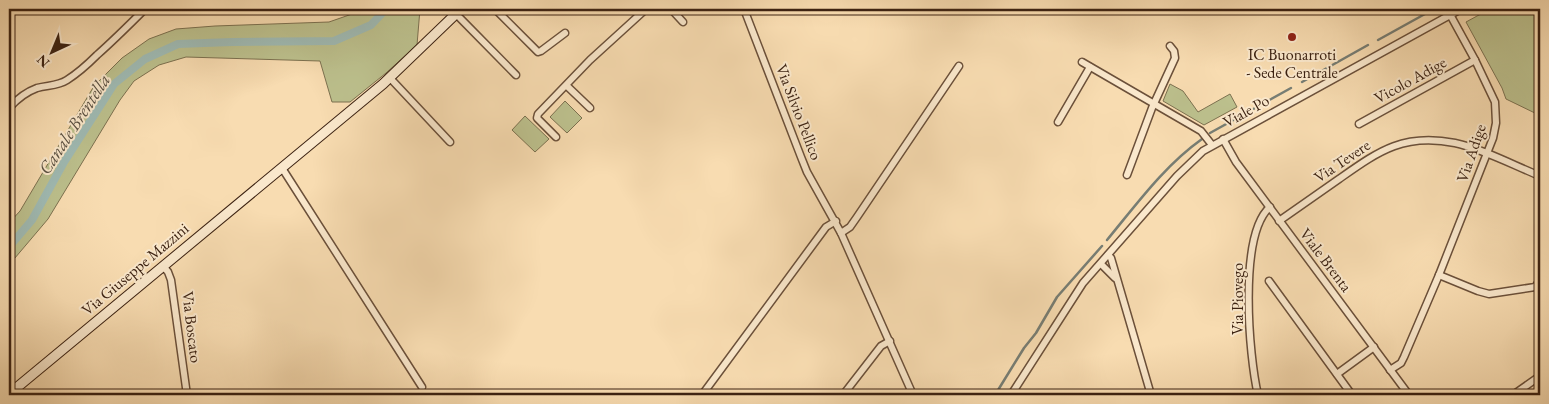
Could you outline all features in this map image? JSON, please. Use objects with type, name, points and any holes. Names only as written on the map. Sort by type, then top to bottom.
[{"type":"main road","name":"Via Giuseppe Mazzini","points":[[9,394],[390,78],[458,11]]},
{"type":"street","points":[[9,108],[26,93],[38,88],[65,82],[108,46],[145,9]]},
{"type":"street","points":[[495,9],[538,52],[565,33]]},
{"type":"street","points":[[556,137],[537,118],[538,114],[590,60],[646,9]]},
{"type":"street","points":[[671,9],[683,22]]},
{"type":"street","name":"Via Silvio Pellico","points":[[744,9],[807,172],[842,233],[913,395]]},
{"type":"street","name":"Viale Po","points":[[1108,255],[1177,176],[1212,145],[1448,12],[1461,9]]},
{"type":"street","points":[[458,11],[516,75]]},
{"type":"street","name":"Via Adige","points":[[1390,370],[1404,358],[1494,138],[1496,106],[1475,60],[1448,12]]},
{"type":"street","points":[[1127,175],[1154,104],[1175,58],[1174,51],[1170,46]]},
{"type":"street","name":"Vicolo Adige","points":[[1358,124],[1475,60]]},
{"type":"street","name":"Viale Po","points":[[1082,62],[1201,131],[1212,145]]},
{"type":"street","points":[[842,233],[850,227],[857,217],[958,66]]},
{"type":"street","points":[[1058,122],[1090,67]]},
{"type":"street","points":[[390,78],[450,142]]},
{"type":"street","points":[[567,86],[590,108]]},
{"type":"street","name":"Viale Brenta","points":[[1223,139],[1236,162],[1408,395]]},
{"type":"street","name":"Via Tevere","points":[[1279,221],[1369,158],[1391,147],[1411,142],[1428,140],[1456,144],[1487,154],[1540,176]]},
{"type":"street","points":[[282,168],[422,387]]},
{"type":"street","name":"Via Piovego","points":[[1256,395],[1249,318],[1251,251],[1257,230],[1266,211],[1270,207]]},
{"type":"street","points":[[702,395],[826,227],[836,221]]},
{"type":"street","points":[[1011,395],[1083,283],[1108,255],[1111,258],[1119,283],[1151,395]]},
{"type":"street","points":[[1101,264],[1114,275],[1119,283]]},
{"type":"street","name":"Via Boscato","points":[[163,266],[171,280],[187,395]]},
{"type":"street","points":[[1439,275],[1490,294],[1535,287],[1540,280]]},
{"type":"street","points":[[1269,281],[1352,395]]},
{"type":"street","points":[[842,395],[881,346],[890,341]]},
{"type":"street","points":[[1337,374],[1374,347]]},
{"type":"street","points":[[1518,394],[1540,376]]},
{"type":"green space","points":[[358,9],[420,9],[417,45],[350,102],[332,102],[320,61],[186,57],[159,65],[134,81],[120,100],[48,219],[9,265],[9,223],[20,211],[94,86],[122,58],[149,39],[176,29],[329,22],[352,14]]},
{"type":"green space","points":[[1490,9],[1540,9],[1540,67],[1536,79],[1539,115],[1506,99],[1502,88],[1466,22]]},
{"type":"green space","points":[[1170,84],[1183,91],[1198,112],[1230,94],[1237,107],[1204,125],[1163,101]]},
{"type":"green space","points":[[565,101],[582,118],[567,133],[550,117]]},
{"type":"green space","points":[[525,116],[549,139],[535,152],[512,130]]},
{"type":"waterway","name":"Canale Brentella","points":[[9,247],[32,220],[64,162],[114,84],[145,59],[178,44],[334,41],[371,25],[386,9]]},
{"type":"waterway","points":[[1378,40],[1434,9]]},
{"type":"waterway","points":[[1302,82],[1368,45]]},
{"type":"waterway","points":[[1210,133],[1291,88]]},
{"type":"waterway","points":[[1107,240],[1175,161],[1202,139]]},
{"type":"waterway","points":[[995,395],[1024,348],[1036,333],[1057,297],[1102,246]]},
{"type":"place","name":"IC Buonarroti - Sede Centrale","points":[[1292,37]]}]
